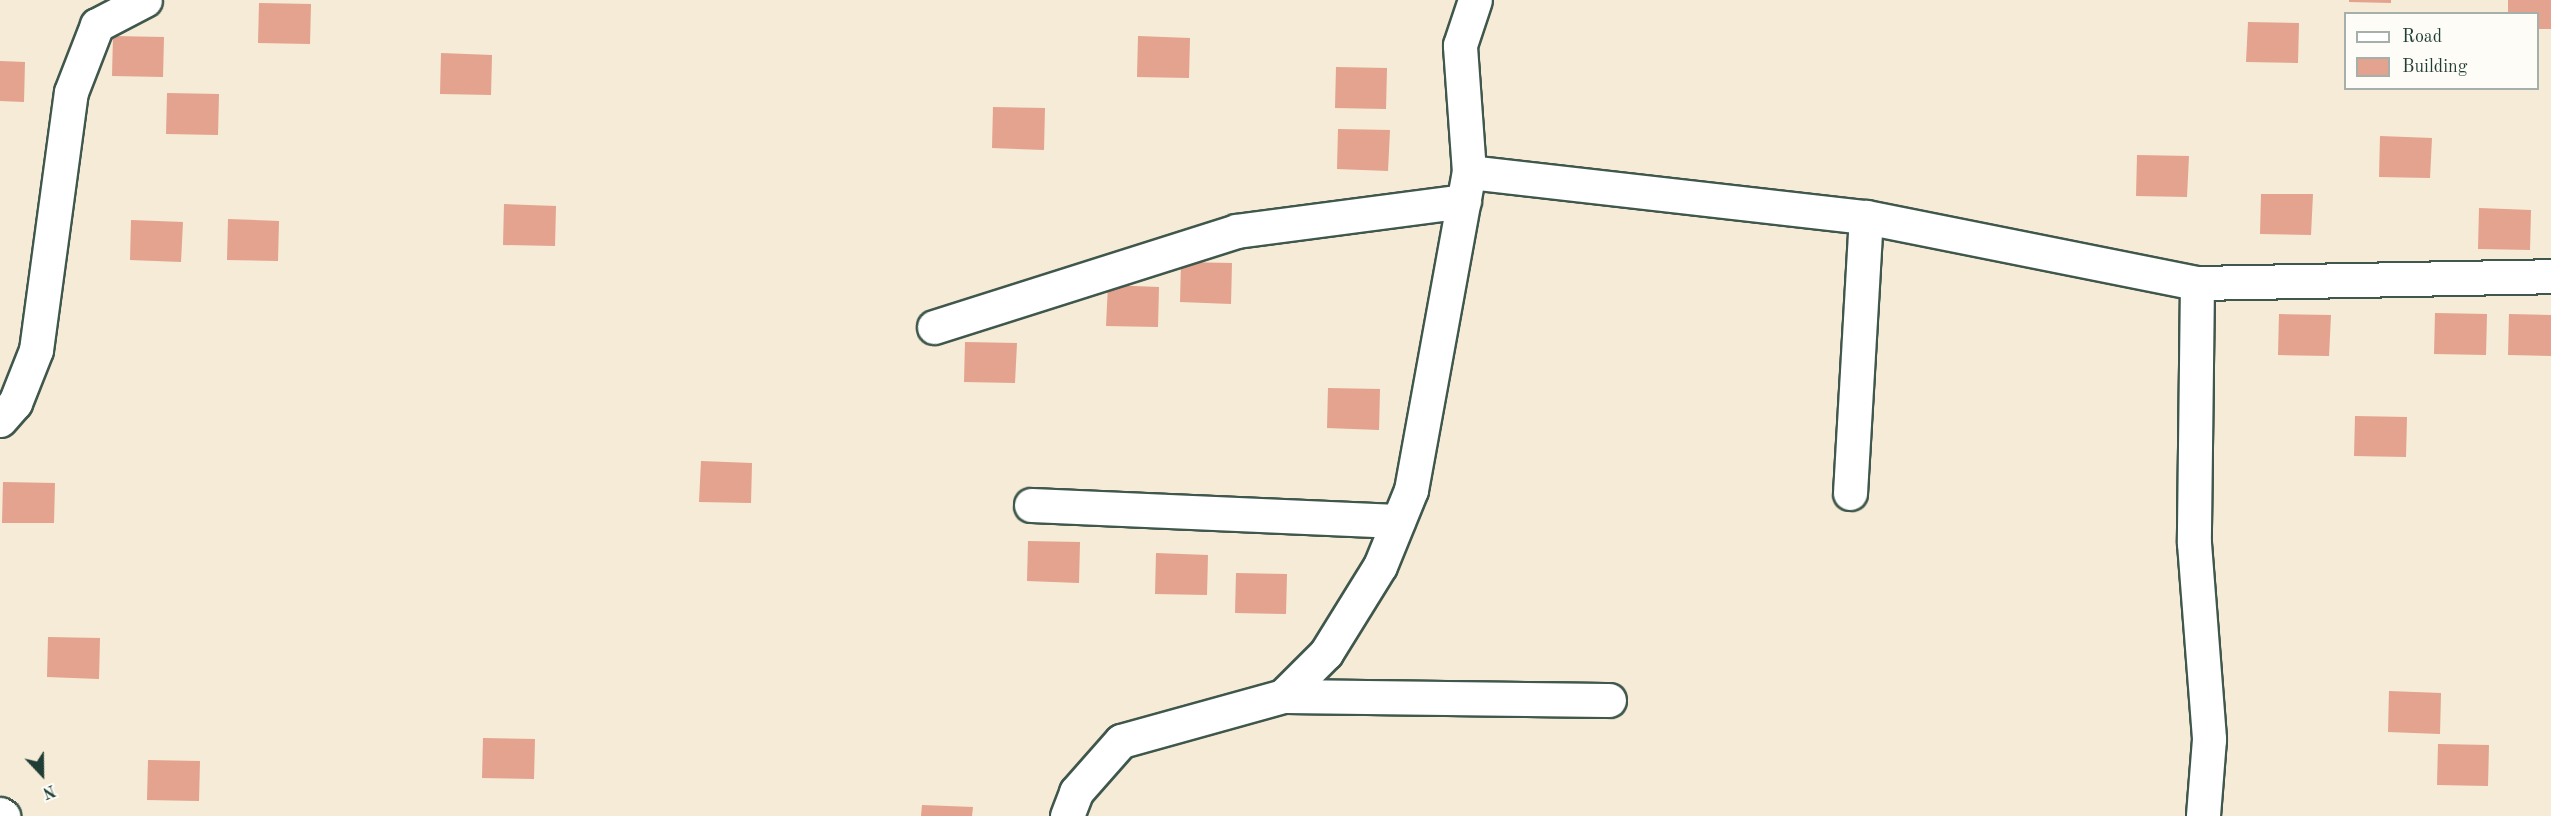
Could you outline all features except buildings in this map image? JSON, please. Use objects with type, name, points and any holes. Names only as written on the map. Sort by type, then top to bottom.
[{"type":"street","points":[[0,420],[15,403],[36,351],[71,92],[97,25],[145,0]]},
{"type":"street","points":[[1283,696],[1326,653],[1380,566],[1411,490],[1466,187],[1460,45],[1475,0]]},
{"type":"street","points":[[934,327],[1236,231],[1466,187],[1866,217],[2197,283],[2551,276]]},
{"type":"street","points":[[1850,493],[1866,217]]},
{"type":"street","points":[[2197,283],[2194,543],[2209,739],[2203,816]]},
{"type":"street","points":[[1031,505],[1398,521]]},
{"type":"street","points":[[1066,816],[1076,792],[1121,741],[1283,696],[1609,700]]}]
